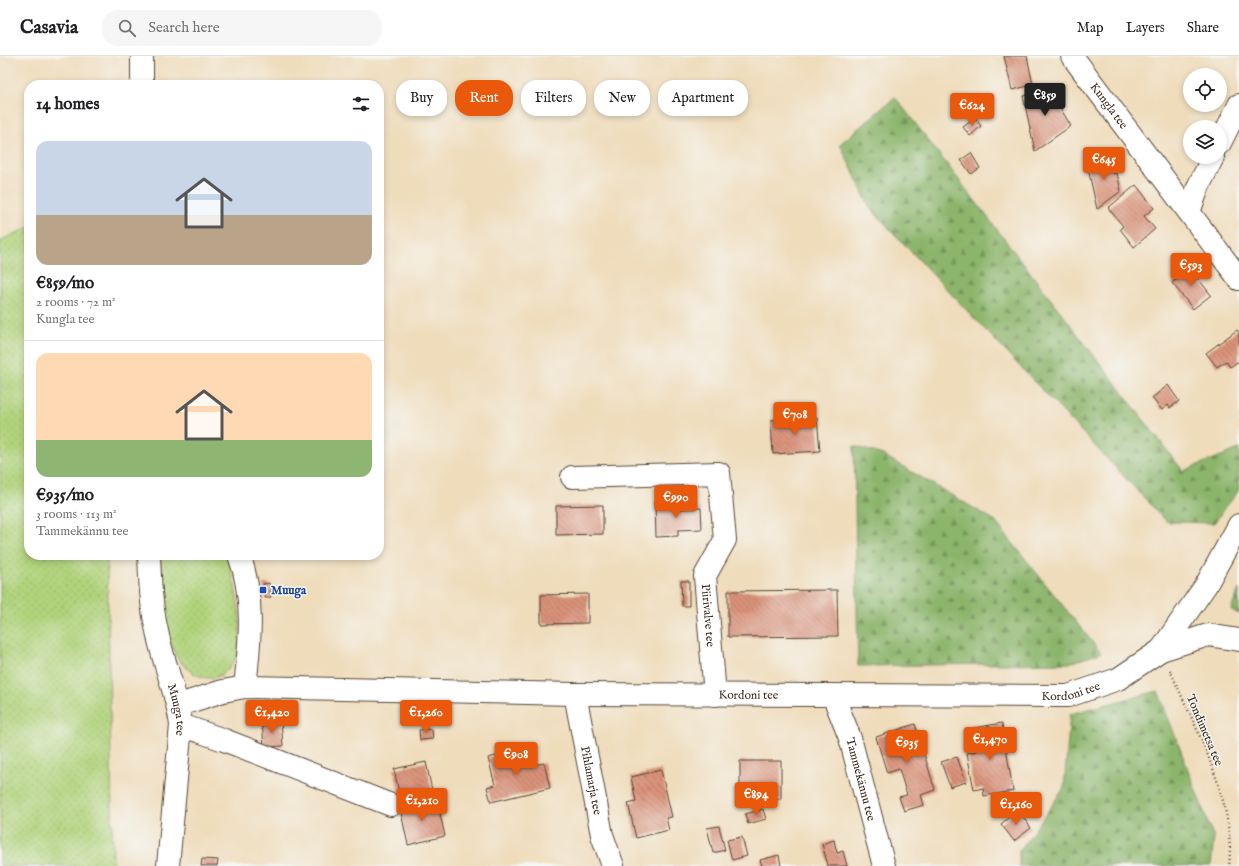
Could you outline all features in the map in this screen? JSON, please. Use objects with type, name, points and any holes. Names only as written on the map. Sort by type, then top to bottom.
[{"type":"street","points":[[142,56],[142,80]]},
{"type":"street","name":"Kungla tee","points":[[1072,56],[1239,278]]},
{"type":"street","points":[[1227,129],[1239,105]]},
{"type":"street","points":[[1189,212],[1199,185],[1210,164]]},
{"type":"street","name":"Piirivalve tee","points":[[572,477],[719,473],[726,540],[705,576],[715,695]]},
{"type":"street","name":"Kordoni tee","points":[[180,715],[223,691],[246,687],[575,694],[1068,696],[1118,679],[1161,650],[1206,585],[1239,526]]},
{"type":"street","name":"Muuga tee","points":[[149,560],[151,597],[157,631],[180,715],[168,866]]},
{"type":"street","points":[[240,560],[249,593],[251,634],[246,687]]},
{"type":"street","points":[[1161,650],[1208,635],[1239,640]]},
{"type":"street","name":"Pihlamarja tee","points":[[575,694],[602,835],[613,866]]},
{"type":"street","name":"Tammekännu tee","points":[[832,695],[850,738],[884,866]]},
{"type":"street","points":[[180,715],[224,740],[391,805]]},
{"type":"path","name":"Tondimetsa tee","points":[[1161,650],[1221,790],[1231,847],[1229,866]]},
{"type":"green space","points":[[895,97],[1183,471],[1239,449],[1239,490],[1214,523],[1167,522],[870,208],[840,144]]},
{"type":"green space","points":[[24,229],[24,560],[107,560],[113,866],[0,866],[0,241]]},
{"type":"green space","points":[[854,446],[883,455],[994,520],[1101,653],[1069,663],[858,666]]},
{"type":"green space","points":[[159,560],[228,560],[236,592],[240,621],[240,634],[239,647],[235,659],[222,675],[214,678],[205,678],[197,675],[189,670],[177,657],[169,638],[163,602]]},
{"type":"green space","points":[[1239,589],[1239,614],[1231,610]]},
{"type":"green space","points":[[1158,691],[1214,838],[1211,866],[1019,866],[1019,852],[1064,788],[1070,714]]},
{"type":"building","points":[[1004,56],[1027,56],[1033,85],[1012,90]]},
{"type":"building","points":[[1057,89],[1062,111],[1071,126],[1035,151],[1023,96]]},
{"type":"building","points":[[975,118],[981,126],[970,136],[963,127]]},
{"type":"building","points":[[971,153],[980,168],[971,174],[961,160]]},
{"type":"building","points":[[1110,158],[1114,174],[1117,173],[1121,191],[1097,209],[1087,164]]},
{"type":"building","points":[[1136,185],[1154,208],[1144,216],[1155,229],[1134,247],[1120,229],[1123,226],[1108,208]]},
{"type":"building","points":[[1185,262],[1211,295],[1193,309],[1172,283],[1182,275],[1177,269]]},
{"type":"building","points":[[1237,330],[1239,332],[1239,361],[1230,367],[1226,361],[1217,367],[1206,353]]},
{"type":"building","points":[[1168,385],[1179,401],[1170,408],[1168,405],[1162,410],[1152,398]]},
{"type":"building","points":[[817,417],[820,451],[773,454],[771,420]]},
{"type":"building","points":[[677,501],[677,509],[701,508],[702,529],[678,530],[678,536],[656,537],[655,502]]},
{"type":"building","points":[[603,505],[603,534],[556,535],[556,506]]},
{"type":"building","points":[[681,581],[689,581],[689,606],[682,606]]},
{"type":"building","points":[[269,583],[271,597],[265,598],[263,584]]},
{"type":"building","points":[[837,590],[838,636],[728,637],[728,591]]},
{"type":"building","points":[[588,594],[588,623],[541,624],[541,595]]},
{"type":"building","points":[[281,720],[283,746],[264,747],[262,721]]},
{"type":"building","points":[[1002,723],[1013,791],[984,796],[983,788],[974,790],[967,753],[977,751],[973,728]]},
{"type":"building","points":[[915,724],[935,790],[921,795],[924,805],[904,811],[899,797],[907,795],[899,769],[887,773],[876,737]]},
{"type":"building","points":[[432,729],[433,739],[420,740],[419,730]]},
{"type":"building","points":[[525,749],[528,766],[544,763],[550,788],[491,802],[487,787],[495,785],[488,758]]},
{"type":"building","points":[[957,757],[966,782],[950,787],[941,762]]},
{"type":"building","points":[[740,761],[781,761],[781,799],[740,799]]},
{"type":"building","points":[[426,762],[433,795],[401,802],[394,769]]},
{"type":"building","points":[[661,770],[672,817],[666,818],[669,830],[636,838],[628,803],[636,801],[631,777]]},
{"type":"building","points":[[437,800],[445,836],[408,845],[400,808]]},
{"type":"building","points":[[763,809],[766,819],[748,824],[745,814]]},
{"type":"building","points":[[1018,810],[1031,828],[1014,841],[1001,824]]},
{"type":"building","points":[[719,826],[725,850],[713,853],[707,828]]},
{"type":"building","points":[[742,837],[747,856],[732,860],[727,840]]},
{"type":"building","points":[[834,840],[837,853],[843,851],[847,866],[828,866],[822,844]]},
{"type":"building","points":[[779,855],[781,866],[762,866],[760,860]]},
{"type":"building","points":[[202,859],[218,860],[217,866],[201,866]]},
{"type":"place","name":"Muuga","points":[[263,590]]}]
